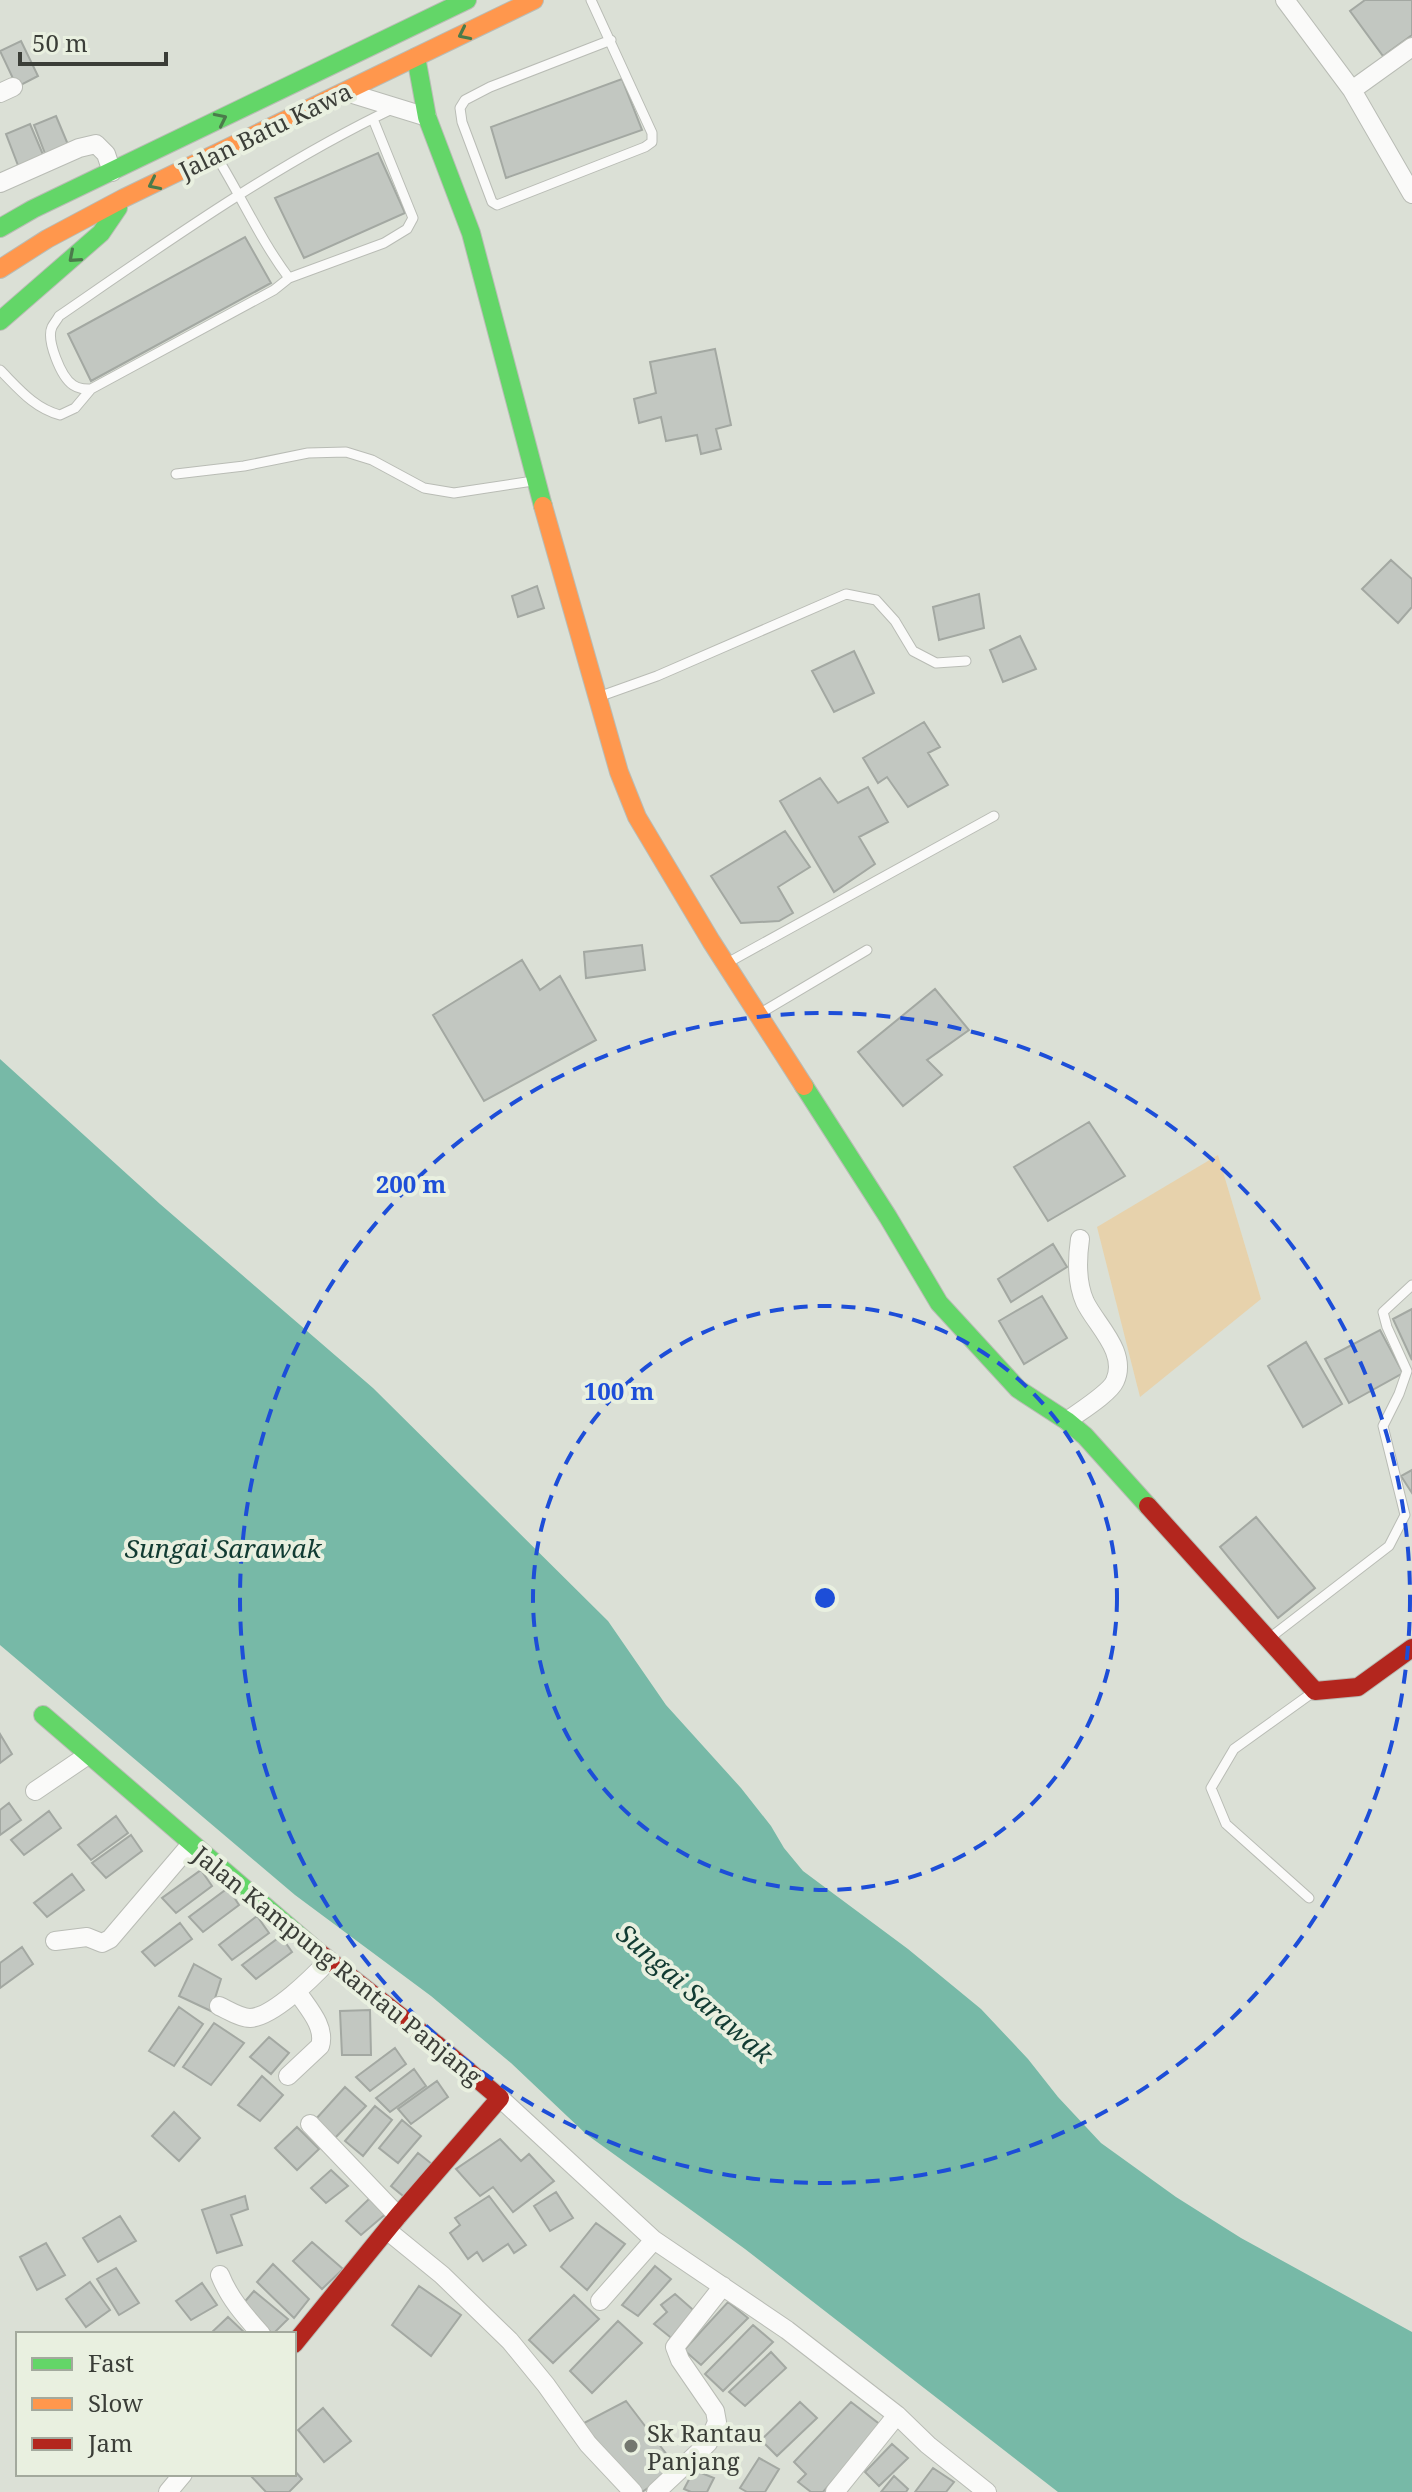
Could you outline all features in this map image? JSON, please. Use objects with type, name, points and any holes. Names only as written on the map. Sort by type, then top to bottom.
[{"type":"main road","name":"Jalan Batu Kawa","points":[[0,228],[20,215],[467,0]]},
{"type":"main road","name":"Jalan Batu Kawa","points":[[0,269],[47,239],[124,198],[534,0]]},
{"type":"main road","points":[[416,57],[427,117],[471,233],[536,480],[619,772],[637,817],[726,964],[888,1217],[939,1303],[1018,1389],[1067,1421],[1094,1446],[1315,1691],[1358,1687],[1412,1648]]},
{"type":"main road","points":[[0,321],[101,233],[124,198]]},
{"type":"main road","name":"Jalan Kampung Rantau Panjang","points":[[43,1715],[328,1961],[500,2098],[296,2342]]},
{"type":"street","points":[[1285,0],[1352,90],[1412,194]]},
{"type":"street","points":[[1352,90],[1412,47]]},
{"type":"street","points":[[345,92],[427,117]]},
{"type":"street","points":[[0,183],[79,148],[96,144],[106,154],[112,172]]},
{"type":"street","points":[[0,221],[20,215]]},
{"type":"street","points":[[1067,1421],[1114,1384],[1118,1369],[1114,1348],[1084,1300],[1077,1261],[1080,1239]]},
{"type":"street","points":[[35,1791],[88,1755]]},
{"type":"street","points":[[55,1941],[87,1937],[102,1943],[110,1939],[191,1844]]},
{"type":"street","points":[[219,2006],[251,2018],[298,1993],[328,1961]]},
{"type":"street","points":[[288,2076],[320,2046],[322,2040],[316,2020],[298,1993]]},
{"type":"street","points":[[500,2098],[654,2240],[787,2330],[897,2415],[928,2445],[987,2492]]},
{"type":"street","points":[[310,2124],[393,2224],[510,2341],[588,2444],[633,2492]]},
{"type":"street","points":[[600,2301],[654,2240]]},
{"type":"street","points":[[220,2275],[240,2310],[259,2332]]},
{"type":"street","points":[[656,2492],[703,2448],[716,2425],[715,2411],[680,2360],[675,2347],[723,2286]]},
{"type":"street","points":[[835,2492],[897,2415]]},
{"type":"street","points":[[168,2492],[180,2476]]},
{"type":"lane","points":[[591,0],[611,40],[652,133],[652,142],[497,205],[492,202],[462,122],[460,108],[465,100],[490,87],[611,40]]},
{"type":"lane","points":[[91,389],[70,384],[59,367],[51,328],[59,316],[239,193],[337,136],[397,107]]},
{"type":"lane","points":[[0,370],[43,411],[60,415],[75,408],[91,389],[274,290],[289,278],[384,243],[407,229],[413,218],[373,119]]},
{"type":"lane","points":[[215,154],[271,253],[289,278]]},
{"type":"lane","points":[[457,192],[484,182]]},
{"type":"lane","points":[[176,474],[244,466],[308,453],[346,452],[372,460],[424,488],[454,493],[536,480]]},
{"type":"lane","points":[[598,698],[657,676],[846,594],[876,600],[895,621],[913,651],[936,663],[966,661]]},
{"type":"lane","points":[[726,964],[994,816]]},
{"type":"lane","points":[[759,1014],[867,950]]},
{"type":"lane","points":[[1268,1639],[1389,1546],[1405,1515],[1383,1426],[1407,1371],[1383,1312],[1412,1285]]},
{"type":"lane","points":[[1309,1898],[1226,1824],[1211,1788],[1234,1749],[1315,1691]]},
{"type":"shaded area","points":[[1218,1155],[1261,1299],[1140,1397],[1097,1227]]},
{"type":"water","name":"Sungai Sarawak","points":[[0,1059],[160,1204],[373,1388],[608,1621],[666,1705],[741,1788],[803,1871],[908,1949],[981,2009],[1101,2143],[1176,2197],[1241,2238],[1412,2332],[1412,2492],[1058,2492],[745,2249],[586,2134],[511,2063],[431,1996],[295,1895],[0,1645]]},
{"type":"building","points":[[1365,0],[1412,0],[1412,35],[1383,56],[1350,11]]},
{"type":"building","points":[[21,41],[38,76],[17,87],[0,51]]},
{"type":"building","points":[[622,79],[642,130],[506,178],[491,127]]},
{"type":"building","points":[[56,116],[69,147],[46,156],[34,125]]},
{"type":"building","points":[[30,124],[44,157],[19,168],[6,134]]},
{"type":"building","points":[[378,153],[405,213],[304,258],[275,198]]},
{"type":"building","points":[[245,237],[271,283],[91,381],[68,334]]},
{"type":"building","points":[[715,349],[731,425],[716,429],[721,449],[701,454],[697,435],[666,441],[661,417],[639,423],[634,399],[656,393],[650,362]]},
{"type":"building","points":[[1391,560],[1412,579],[1412,607],[1398,623],[1362,589]]},
{"type":"building","points":[[537,586],[544,608],[518,617],[512,596]]},
{"type":"building","points":[[979,594],[984,628],[939,640],[933,607]]},
{"type":"building","points":[[1020,636],[1036,669],[1003,682],[990,650]]},
{"type":"building","points":[[854,651],[874,693],[834,712],[812,671]]},
{"type":"building","points":[[924,722],[940,747],[928,753],[948,785],[908,807],[887,777],[878,783],[863,758]]},
{"type":"building","points":[[820,778],[838,803],[868,787],[888,822],[859,837],[875,864],[834,892],[780,801]]},
{"type":"building","points":[[785,831],[810,867],[778,887],[793,913],[779,921],[741,923],[711,876]]},
{"type":"building","points":[[642,945],[645,970],[586,978],[584,952]]},
{"type":"building","points":[[522,960],[540,990],[560,976],[596,1040],[484,1101],[433,1015]]},
{"type":"building","points":[[935,989],[969,1030],[927,1060],[942,1075],[903,1106],[858,1052]]},
{"type":"building","points":[[1089,1122],[1125,1176],[1048,1221],[1014,1167]]},
{"type":"building","points":[[1053,1244],[1067,1267],[1011,1302],[998,1279]]},
{"type":"building","points":[[1042,1296],[1067,1338],[1024,1364],[999,1321]]},
{"type":"building","points":[[1412,1309],[1412,1360],[1393,1319]]},
{"type":"building","points":[[1380,1330],[1403,1373],[1349,1403],[1325,1359]]},
{"type":"building","points":[[1306,1342],[1342,1404],[1303,1427],[1268,1366]]},
{"type":"building","points":[[1412,1470],[1412,1493],[1401,1476]]},
{"type":"building","points":[[1256,1517],[1315,1588],[1278,1618],[1220,1547]]},
{"type":"building","points":[[0,1734],[12,1754],[0,1763]]},
{"type":"building","points":[[9,1803],[21,1820],[0,1835],[0,1810]]},
{"type":"building","points":[[49,1811],[61,1828],[24,1855],[11,1840]]},
{"type":"building","points":[[116,1816],[128,1833],[91,1860],[78,1845]]},
{"type":"building","points":[[131,1835],[142,1851],[106,1878],[92,1863]]},
{"type":"building","points":[[201,1870],[212,1886],[176,1913],[162,1898]]},
{"type":"building","points":[[72,1874],[84,1890],[47,1917],[34,1903]]},
{"type":"building","points":[[228,1888],[239,1905],[203,1932],[189,1917]]},
{"type":"building","points":[[257,1916],[269,1933],[232,1960],[219,1945]]},
{"type":"building","points":[[180,1923],[192,1939],[155,1966],[142,1952]]},
{"type":"building","points":[[281,1936],[292,1952],[256,1979],[242,1965]]},
{"type":"building","points":[[22,1947],[33,1964],[0,1988],[0,1963]]},
{"type":"building","points":[[194,1964],[221,1979],[211,2011],[179,1996]]},
{"type":"building","points":[[179,2007],[203,2024],[174,2066],[149,2051]]},
{"type":"building","points":[[370,2010],[371,2055],[342,2055],[340,2011]]},
{"type":"building","points":[[214,2023],[244,2043],[211,2085],[183,2067]]},
{"type":"building","points":[[269,2037],[289,2053],[271,2074],[250,2057]]},
{"type":"building","points":[[395,2048],[406,2064],[370,2091],[356,2077]]},
{"type":"building","points":[[414,2069],[426,2086],[390,2112],[376,2098]]},
{"type":"building","points":[[262,2076],[283,2095],[260,2121],[238,2105]]},
{"type":"building","points":[[437,2081],[448,2097],[411,2124],[398,2109]]},
{"type":"building","points":[[345,2087],[366,2106],[334,2139],[315,2120]]},
{"type":"building","points":[[375,2106],[392,2120],[363,2156],[345,2141]]},
{"type":"building","points":[[174,2112],[200,2138],[179,2161],[152,2136]]},
{"type":"building","points":[[402,2120],[421,2136],[398,2163],[379,2148]]},
{"type":"building","points":[[297,2127],[319,2149],[297,2170],[275,2148]]},
{"type":"building","points":[[500,2139],[521,2161],[529,2154],[554,2181],[513,2212],[493,2187],[480,2196],[456,2169]]},
{"type":"building","points":[[418,2153],[437,2168],[408,2200],[391,2186]]},
{"type":"building","points":[[331,2170],[348,2186],[326,2203],[311,2188]]},
{"type":"building","points":[[556,2192],[573,2218],[550,2231],[534,2206]]},
{"type":"building","points":[[245,2196],[248,2209],[231,2215],[242,2245],[217,2253],[202,2210]]},
{"type":"building","points":[[489,2196],[526,2245],[514,2253],[508,2244],[483,2261],[477,2252],[468,2259],[450,2233],[460,2225],[455,2218]]},
{"type":"building","points":[[371,2197],[388,2212],[361,2235],[346,2221]]},
{"type":"building","points":[[120,2216],[136,2241],[98,2262],[83,2238]]},
{"type":"building","points":[[596,2223],[625,2244],[587,2290],[561,2267]]},
{"type":"building","points":[[312,2242],[343,2269],[322,2289],[293,2261]]},
{"type":"building","points":[[46,2243],[65,2275],[37,2290],[20,2257]]},
{"type":"building","points":[[273,2264],[309,2299],[294,2318],[257,2282]]},
{"type":"building","points":[[655,2266],[671,2279],[638,2316],[622,2305]]},
{"type":"building","points":[[116,2268],[139,2303],[119,2315],[97,2279]]},
{"type":"building","points":[[90,2282],[110,2310],[86,2327],[66,2299]]},
{"type":"building","points":[[202,2283],[217,2305],[191,2320],[176,2301]]},
{"type":"building","points":[[419,2286],[461,2315],[431,2356],[392,2325]]},
{"type":"building","points":[[254,2291],[288,2319],[275,2332],[271,2332],[241,2306]]},
{"type":"building","points":[[675,2294],[699,2315],[675,2341],[654,2324],[667,2312],[661,2305]]},
{"type":"building","points":[[574,2295],[599,2319],[553,2363],[529,2340]]},
{"type":"building","points":[[728,2302],[748,2318],[701,2365],[684,2350]]},
{"type":"building","points":[[228,2317],[244,2332],[212,2332]]},
{"type":"building","points":[[618,2321],[642,2343],[592,2393],[570,2371]]},
{"type":"building","points":[[753,2325],[773,2342],[723,2391],[705,2374]]},
{"type":"building","points":[[771,2352],[786,2368],[745,2406],[729,2392]]},
{"type":"building","name":"Sk Rantau Panjang","points":[[626,2401],[677,2468],[642,2492],[582,2424]]},
{"type":"building","points":[[800,2402],[817,2418],[777,2456],[761,2440]]},
{"type":"building","points":[[851,2402],[882,2426],[823,2492],[811,2492],[798,2482],[806,2474],[794,2462]]},
{"type":"building","points":[[323,2408],[351,2441],[324,2462],[298,2430]]},
{"type":"building","points":[[892,2444],[908,2458],[879,2486],[865,2472]]},
{"type":"building","points":[[759,2458],[779,2469],[765,2492],[747,2492],[740,2488]]},
{"type":"building","points":[[933,2468],[954,2482],[946,2492],[915,2492]]},
{"type":"building","points":[[694,2470],[714,2478],[707,2492],[684,2489]]},
{"type":"building","points":[[296,2472],[302,2479],[289,2492],[266,2492],[251,2476],[296,2476]]},
{"type":"building","points":[[894,2476],[908,2489],[906,2492],[881,2492]]},
{"type":"traffic: fast","points":[[0,228],[33,209],[467,0]]},
{"type":"traffic: fast","points":[[416,57],[427,117],[471,233],[543,506]]},
{"type":"traffic: fast","points":[[0,321],[101,233],[118,208]]},
{"type":"traffic: fast","points":[[804,1086],[939,1303],[1018,1389],[1085,1436],[1148,1506]]},
{"type":"traffic: fast","points":[[43,1715],[316,1950]]},
{"type":"traffic: slow","points":[[0,269],[47,239],[124,198],[534,0]]},
{"type":"traffic: slow","points":[[543,506],[619,772],[637,817],[711,941],[804,1086]]},
{"type":"traffic: jam","points":[[1148,1506],[1315,1691],[1358,1687],[1412,1648]]},
{"type":"traffic: jam","points":[[296,2342],[398,2216],[500,2098],[316,1950]]},
{"type":"place","name":"Sk Rantau Panjang","points":[[631,2446]]}]
